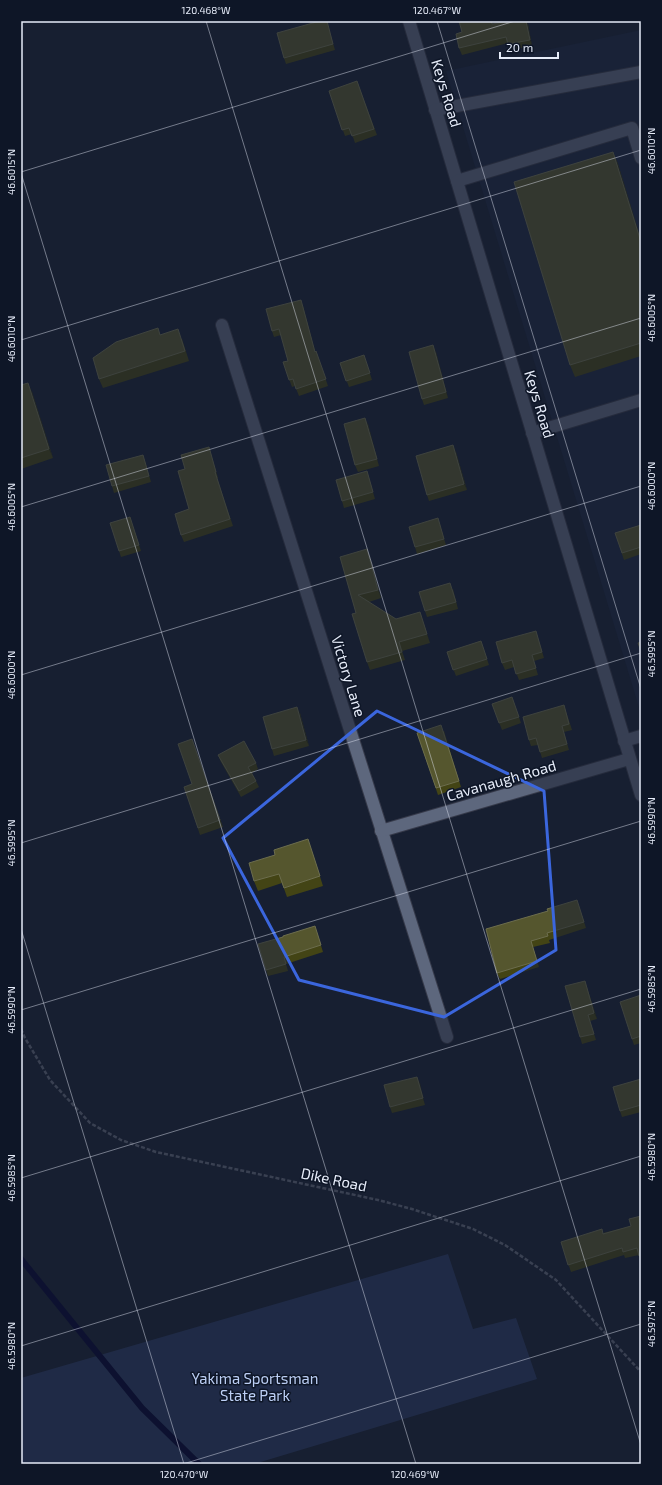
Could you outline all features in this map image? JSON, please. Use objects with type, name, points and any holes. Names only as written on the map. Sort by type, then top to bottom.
[{"type":"street","name":"Keys Road","points":[[409,21],[641,795]]},
{"type":"street","points":[[435,110],[641,72]]},
{"type":"street","points":[[457,181],[632,128],[641,158]]},
{"type":"street","name":"Victory Lane","points":[[222,325],[447,1037]]},
{"type":"street","points":[[532,433],[641,400]]},
{"type":"street","points":[[624,741],[641,736]]},
{"type":"street","name":"Cavanaugh Road","points":[[381,831],[629,759]]},
{"type":"path","name":"Dike Road","points":[[21,1029],[50,1080],[90,1123],[122,1140],[156,1152],[378,1200],[412,1209],[473,1229],[505,1245],[556,1280],[641,1372]]},
{"type":"highlighted area","points":[[377,711],[544,791],[556,950],[444,1017],[299,980],[223,838]]},
{"type":"shaded area","points":[[641,30],[641,714],[446,71]]},
{"type":"green space","name":"Yakima Sportsman State Park","points":[[448,1254],[473,1329],[516,1318],[537,1379],[254,1464],[21,1464],[21,1378]]},
{"type":"building","points":[[320,21],[327,21],[333,44],[284,58],[277,33]]},
{"type":"building","points":[[459,21],[491,21],[492,24],[510,21],[526,21],[530,40],[508,44],[506,37],[459,48],[456,34],[462,32]]},
{"type":"building","points":[[357,81],[374,129],[352,136],[349,128],[342,130],[329,91]]},
{"type":"building","points":[[613,152],[641,242],[641,343],[570,365],[514,182]]},
{"type":"building","points":[[301,300],[315,352],[316,351],[326,379],[296,389],[293,379],[289,380],[283,362],[288,361],[279,329],[272,331],[266,309]]},
{"type":"building","points":[[158,328],[160,335],[178,329],[185,351],[99,379],[93,358],[116,342]]},
{"type":"building","points":[[433,345],[446,392],[422,399],[409,352]]},
{"type":"building","points":[[364,355],[370,373],[346,381],[340,363]]},
{"type":"building","points":[[28,383],[49,449],[21,458],[21,385]]},
{"type":"building","points":[[365,418],[377,459],[355,465],[344,424]]},
{"type":"building","points":[[453,445],[464,484],[427,495],[416,456]]},
{"type":"building","points":[[209,447],[215,472],[230,519],[181,535],[175,514],[189,509],[178,471],[185,469],[181,455]]},
{"type":"building","points":[[143,455],[149,476],[112,486],[106,465]]},
{"type":"building","points":[[367,471],[373,492],[342,501],[336,480]]},
{"type":"building","points":[[130,517],[139,545],[119,551],[110,523]]},
{"type":"building","points":[[438,518],[444,539],[415,547],[409,527]]},
{"type":"building","points":[[641,525],[641,547],[622,553],[615,533]]},
{"type":"building","points":[[367,549],[378,590],[358,595],[396,619],[420,612],[427,634],[399,642],[402,652],[367,662],[352,614],[356,613],[340,557]]},
{"type":"building","points":[[450,583],[456,602],[425,611],[419,592]]},
{"type":"building","points":[[536,631],[542,652],[532,655],[536,668],[516,674],[512,660],[502,663],[496,642]]},
{"type":"building","points":[[481,641],[487,659],[453,670],[447,652]]},
{"type":"building","points":[[641,642],[641,651],[638,643]]},
{"type":"building","points":[[512,697],[519,717],[499,723],[492,704]]},
{"type":"building","points":[[564,705],[569,724],[562,726],[567,744],[540,752],[536,738],[529,740],[523,717]]},
{"type":"building","points":[[297,707],[306,740],[272,749],[263,717]]},
{"type":"building","points":[[441,725],[459,781],[436,788],[417,733]]},
{"type":"building","points":[[192,739],[220,820],[198,828],[184,787],[192,784],[178,744]]},
{"type":"building","points":[[244,741],[256,763],[248,767],[256,781],[239,791],[218,755]]},
{"type":"building","points":[[308,839],[320,876],[284,888],[279,874],[254,881],[249,863],[275,855],[274,850]]},
{"type":"building","points":[[577,900],[584,922],[547,933],[548,936],[531,941],[537,961],[497,973],[486,929],[548,911],[547,909]]},
{"type":"building","points":[[315,926],[321,945],[284,957],[286,964],[266,970],[258,944]]},
{"type":"building","points":[[585,981],[594,1013],[588,1015],[594,1034],[580,1037],[565,986]]},
{"type":"building","points":[[641,995],[641,1036],[632,1039],[620,1002]]},
{"type":"building","points":[[417,1077],[423,1098],[390,1107],[384,1085]]},
{"type":"building","points":[[641,1079],[641,1105],[620,1111],[613,1087]]},
{"type":"building","points":[[641,1216],[641,1255],[639,1256],[637,1248],[623,1252],[622,1248],[568,1265],[561,1242],[602,1229],[603,1234],[631,1226],[629,1219]]},
{"type":"waterway","points":[[21,1259],[142,1408],[199,1464]]}]
